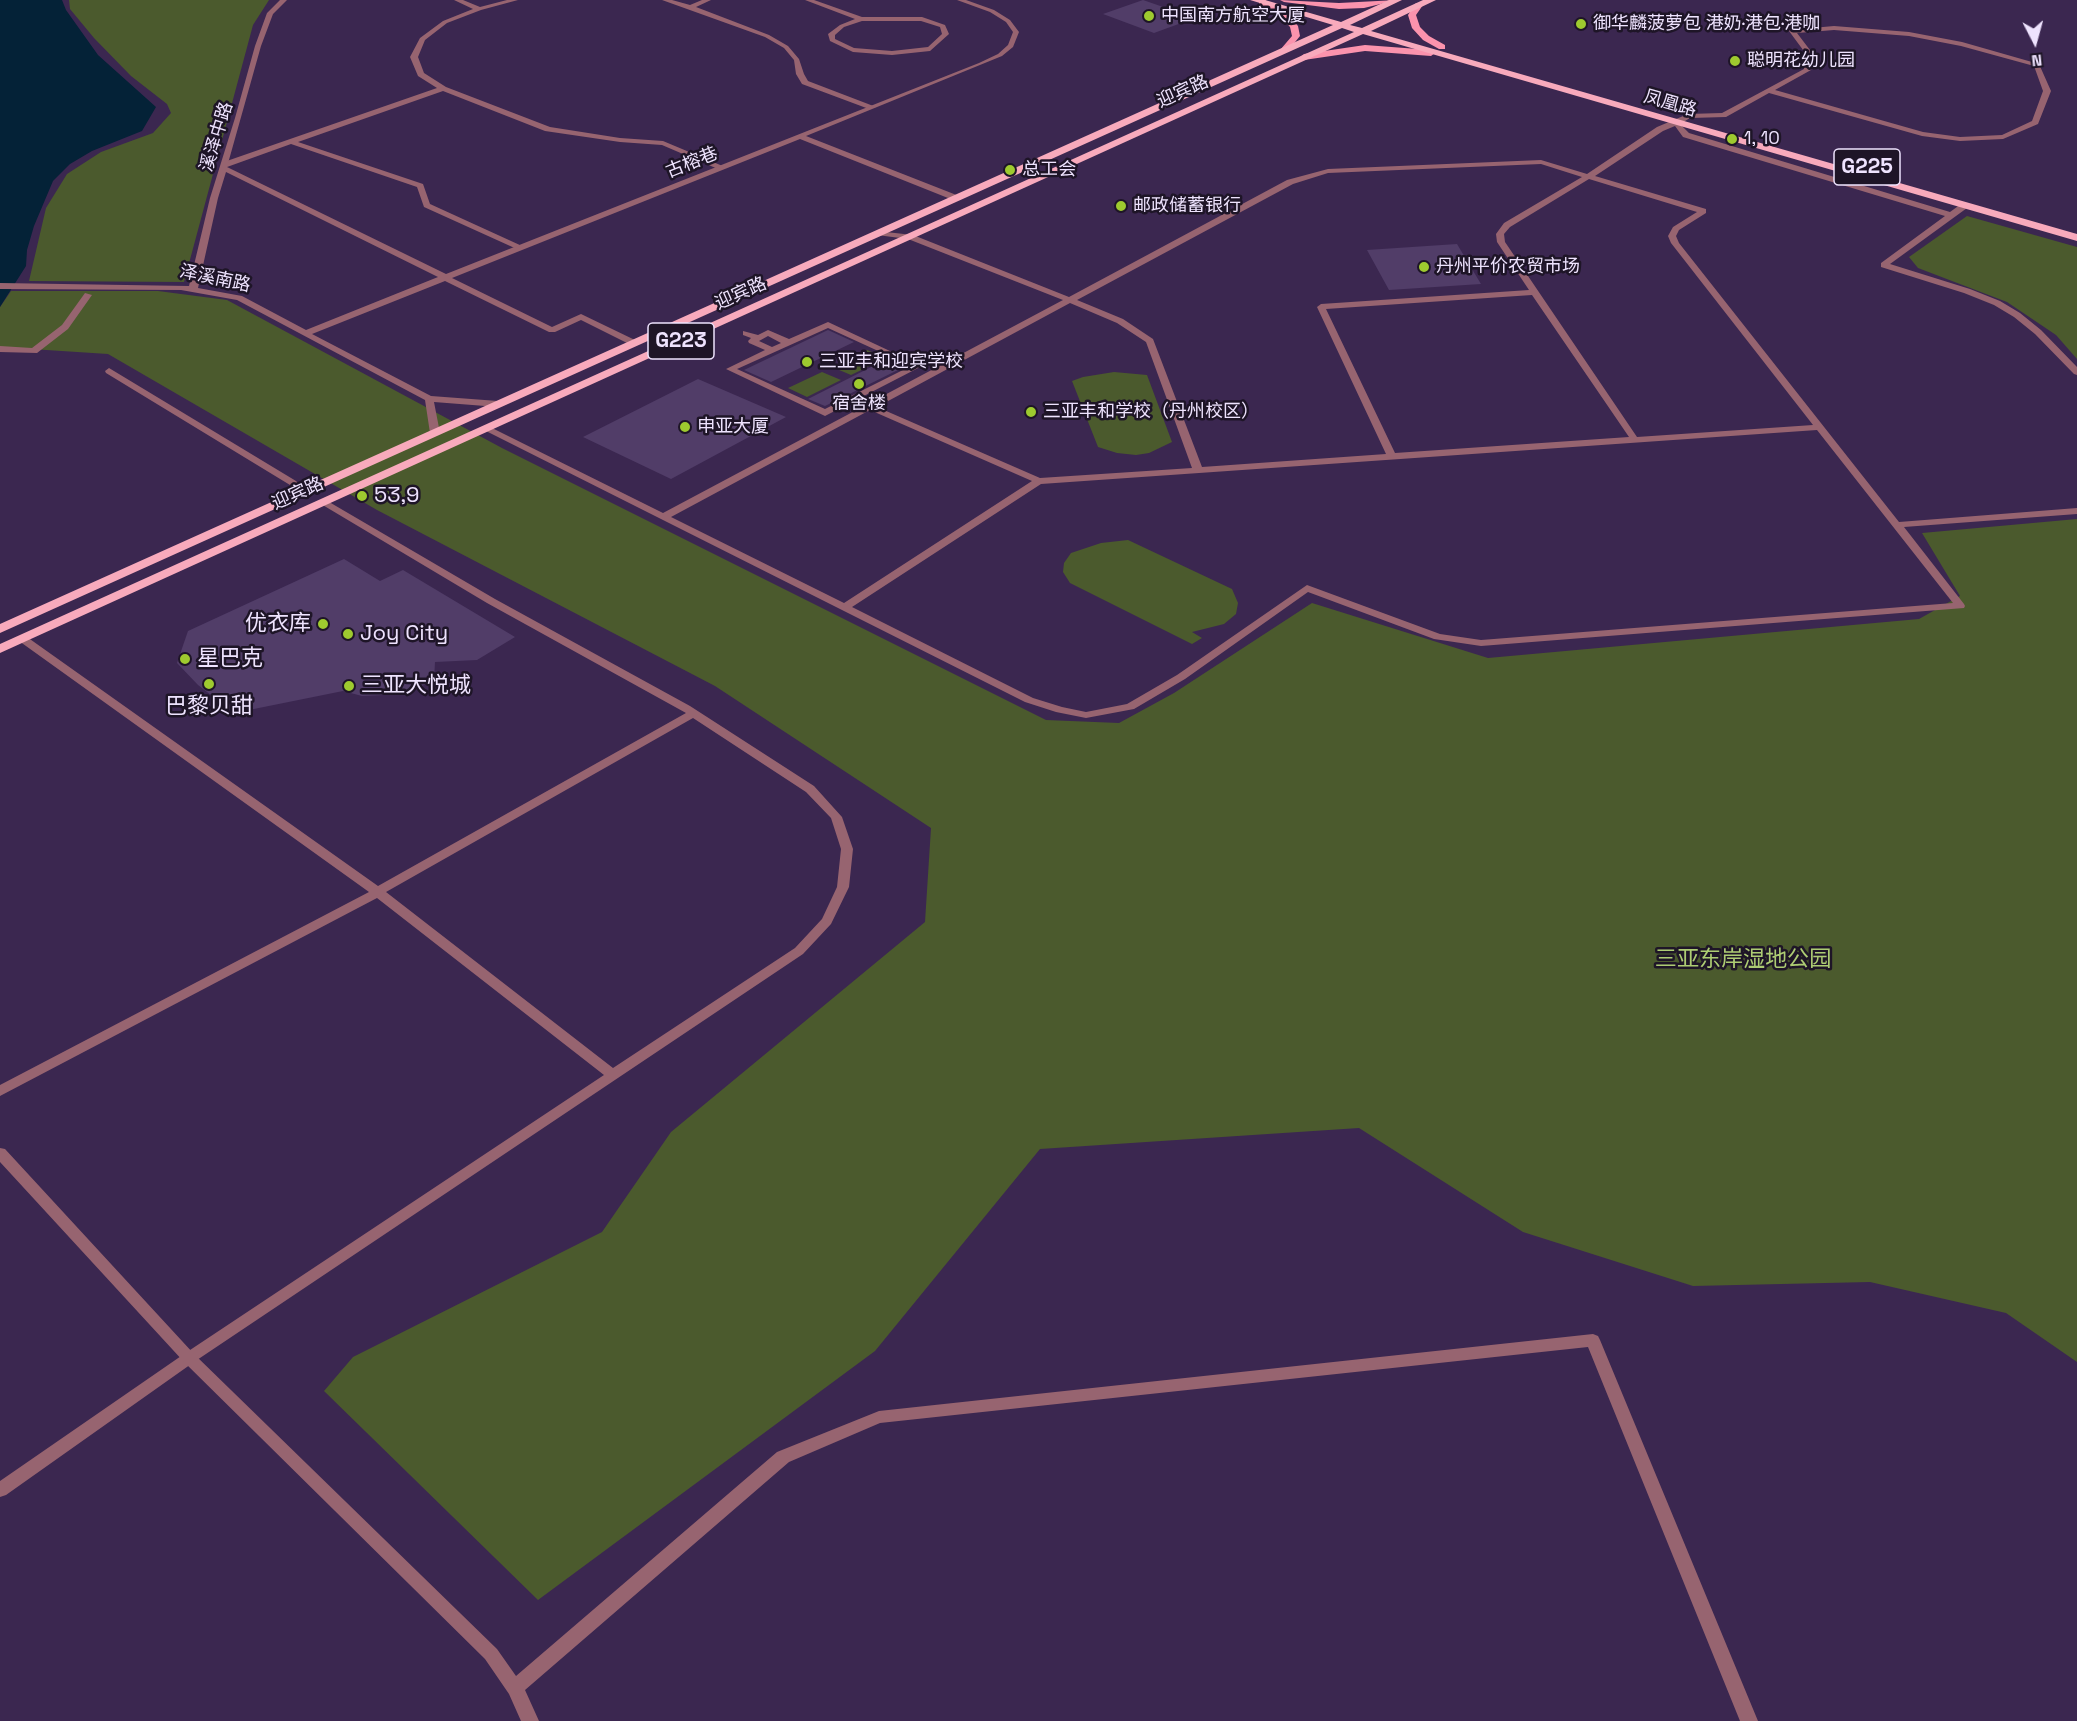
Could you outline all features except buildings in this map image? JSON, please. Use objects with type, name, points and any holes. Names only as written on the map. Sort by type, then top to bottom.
[{"type":"highway","name":"凤凰路","points":[[1283,0],[1346,23]]},
{"type":"highway","name":"迎宾路","points":[[0,628],[931,211],[1395,0]]},
{"type":"highway","name":"迎宾路","points":[[0,649],[1431,0]]},
{"type":"highway","name":"凤凰路","points":[[1259,1],[1442,46],[2077,226]]},
{"type":"highway","name":"凤凰路","points":[[1367,29],[1431,53],[2077,238]]},
{"type":"highway","points":[[931,211],[930,216],[933,218],[948,220]]},
{"type":"highway","points":[[910,237],[918,223],[931,211]]},
{"type":"highway","points":[[860,242],[882,250]]},
{"type":"main road","points":[[1283,0],[1339,6],[1395,0]]},
{"type":"main road","points":[[1259,1],[1284,15],[1294,26],[1296,36],[1284,50]]},
{"type":"main road","points":[[1419,6],[1412,15],[1416,28],[1426,38],[1442,46]]},
{"type":"main road","points":[[1304,57],[1365,48],[1431,53]]},
{"type":"street","name":"溪泽中路","points":[[193,289],[214,198],[258,45],[270,13],[284,0]]},
{"type":"street","points":[[457,0],[479,9]]},
{"type":"street","points":[[515,0],[479,9],[445,22],[422,39],[414,57],[421,74],[443,89],[548,129],[620,140],[663,143],[722,167]]},
{"type":"street","points":[[665,0],[767,36],[786,47],[797,60],[800,74],[805,82],[872,107]]},
{"type":"street","points":[[690,7],[708,0]]},
{"type":"street","points":[[808,0],[861,19],[922,19],[943,26],[946,34],[930,49],[892,53],[853,50],[832,40],[831,34],[842,26],[861,19]]},
{"type":"street","name":"古榕巷","points":[[306,333],[993,58],[1011,46],[1016,32],[1008,21],[992,11],[960,0]]},
{"type":"street","points":[[1635,440],[1501,242],[1500,234],[1507,225],[1589,176],[1660,129],[1688,116],[1723,115],[1807,70],[1810,54],[1792,31],[1834,28],[1909,34],[1962,44],[2037,65],[2047,91],[2035,122],[2003,137],[1960,139],[1922,134],[1769,91]]},
{"type":"street","points":[[224,167],[443,89]]},
{"type":"street","points":[[1676,123],[1686,135],[1951,215]]},
{"type":"street","points":[[799,136],[956,198]]},
{"type":"street","points":[[292,142],[420,186],[427,205],[519,248]]},
{"type":"street","points":[[487,429],[1029,700],[1086,715],[1130,707],[1181,677],[1307,588],[1438,637],[1481,643],[1960,606],[1674,243],[1672,236],[1676,229],[1703,211],[1533,161],[1328,171],[1290,182],[664,517]]},
{"type":"street","points":[[224,167],[552,330],[581,317],[634,343]]},
{"type":"street","points":[[1964,206],[1884,265],[1967,291],[1997,303],[2038,332],[2077,372]]},
{"type":"street","points":[[880,233],[910,237],[1070,300],[1120,321],[1150,341],[1198,470]]},
{"type":"street","name":"泽溪南路","points":[[0,286],[149,285],[193,289],[239,298],[429,399],[498,404]]},
{"type":"street","points":[[1392,457],[1321,307],[1534,292]]},
{"type":"street","points":[[0,349],[34,351],[65,327],[88,295]]},
{"type":"street","points":[[828,325],[920,367],[825,413],[730,369],[772,350],[828,325]]},
{"type":"street","points":[[746,333],[758,338]]},
{"type":"street","points":[[772,350],[752,341],[768,333],[789,343]]},
{"type":"street","points":[[109,371],[293,483]]},
{"type":"street","points":[[429,399],[435,433]]},
{"type":"street","points":[[870,407],[1039,482],[1818,427]]},
{"type":"street","points":[[844,608],[1039,482]]},
{"type":"street","points":[[0,1490],[189,1358],[799,951],[827,921],[843,887],[846,849],[836,817],[810,789],[693,713],[491,601],[324,502]]},
{"type":"street","points":[[1896,525],[2077,511]]},
{"type":"street","points":[[23,639],[378,892],[614,1076]]},
{"type":"street","points":[[0,1090],[378,892],[693,713]]},
{"type":"street","points":[[0,1153],[189,1358],[491,1654],[515,1688],[530,1721]]},
{"type":"street","points":[[515,1688],[783,1457],[879,1417],[1593,1341],[1749,1721]]},
{"type":"green space","points":[[69,0],[269,0],[253,25],[184,282],[29,281],[46,208],[67,174],[101,152],[153,133],[171,113],[167,104],[131,76],[94,38],[70,9]]},
{"type":"green space","points":[[1967,216],[2077,247],[2077,359],[2056,335],[2007,302],[1918,268],[1909,257]]},
{"type":"green space","name":"三亚东岸湿地公园","points":[[11,291],[158,291],[227,300],[502,448],[1046,720],[1119,723],[1174,693],[1312,603],[1488,658],[1919,619],[1960,596],[1922,533],[2077,519],[2077,1362],[2006,1313],[1870,1282],[1693,1286],[1523,1232],[1359,1128],[1040,1149],[875,1351],[538,1600],[324,1391],[353,1357],[602,1232],[671,1132],[925,922],[931,828],[715,686],[377,510],[108,354],[0,347],[0,307]]},
{"type":"green space","points":[[867,350],[886,358],[851,375],[832,367]]},
{"type":"green space","points":[[822,372],[841,380],[807,397],[788,388]]},
{"type":"green space","points":[[1114,372],[1147,375],[1172,442],[1149,453],[1136,455],[1117,453],[1098,447],[1072,381]]},
{"type":"green space","points":[[1128,540],[1232,589],[1238,603],[1236,614],[1224,624],[1192,632],[1202,638],[1192,644],[1070,583],[1063,572],[1064,563],[1071,553],[1101,543]]},
{"type":"water","points":[[0,0],[62,0],[66,10],[98,55],[156,107],[142,131],[92,151],[70,164],[53,181],[34,226],[27,250],[26,266],[0,307]]},
{"type":"place","name":"中国南方航空大厦","points":[[1149,16]]},
{"type":"place","name":"御华麟菠萝包 港奶·港包·港咖","points":[[1581,24]]},
{"type":"place","name":"聪明花幼儿园","points":[[1735,61]]},
{"type":"place","name":"1, 10","points":[[1732,139]]},
{"type":"place","name":"总工会","points":[[1010,170]]},
{"type":"place","name":"邮政储蓄银行","points":[[1121,206]]},
{"type":"place","name":"丹州平价农贸市场","points":[[1424,267]]},
{"type":"place","name":"三亚丰和迎宾学校","points":[[807,362]]},
{"type":"place","name":"宿舍楼","points":[[859,384]]},
{"type":"place","name":"三亚丰和学校（丹州校区）","points":[[1031,412]]},
{"type":"place","name":"申亚大厦","points":[[685,427]]},
{"type":"place","name":"53,9","points":[[362,496]]},
{"type":"place","name":"优衣库","points":[[323,624]]},
{"type":"place","name":"Joy City","points":[[348,634]]},
{"type":"place","name":"星巴克","points":[[185,659]]},
{"type":"place","name":"巴黎贝甜","points":[[209,684]]},
{"type":"place","name":"三亚大悦城","points":[[349,686]]}]
